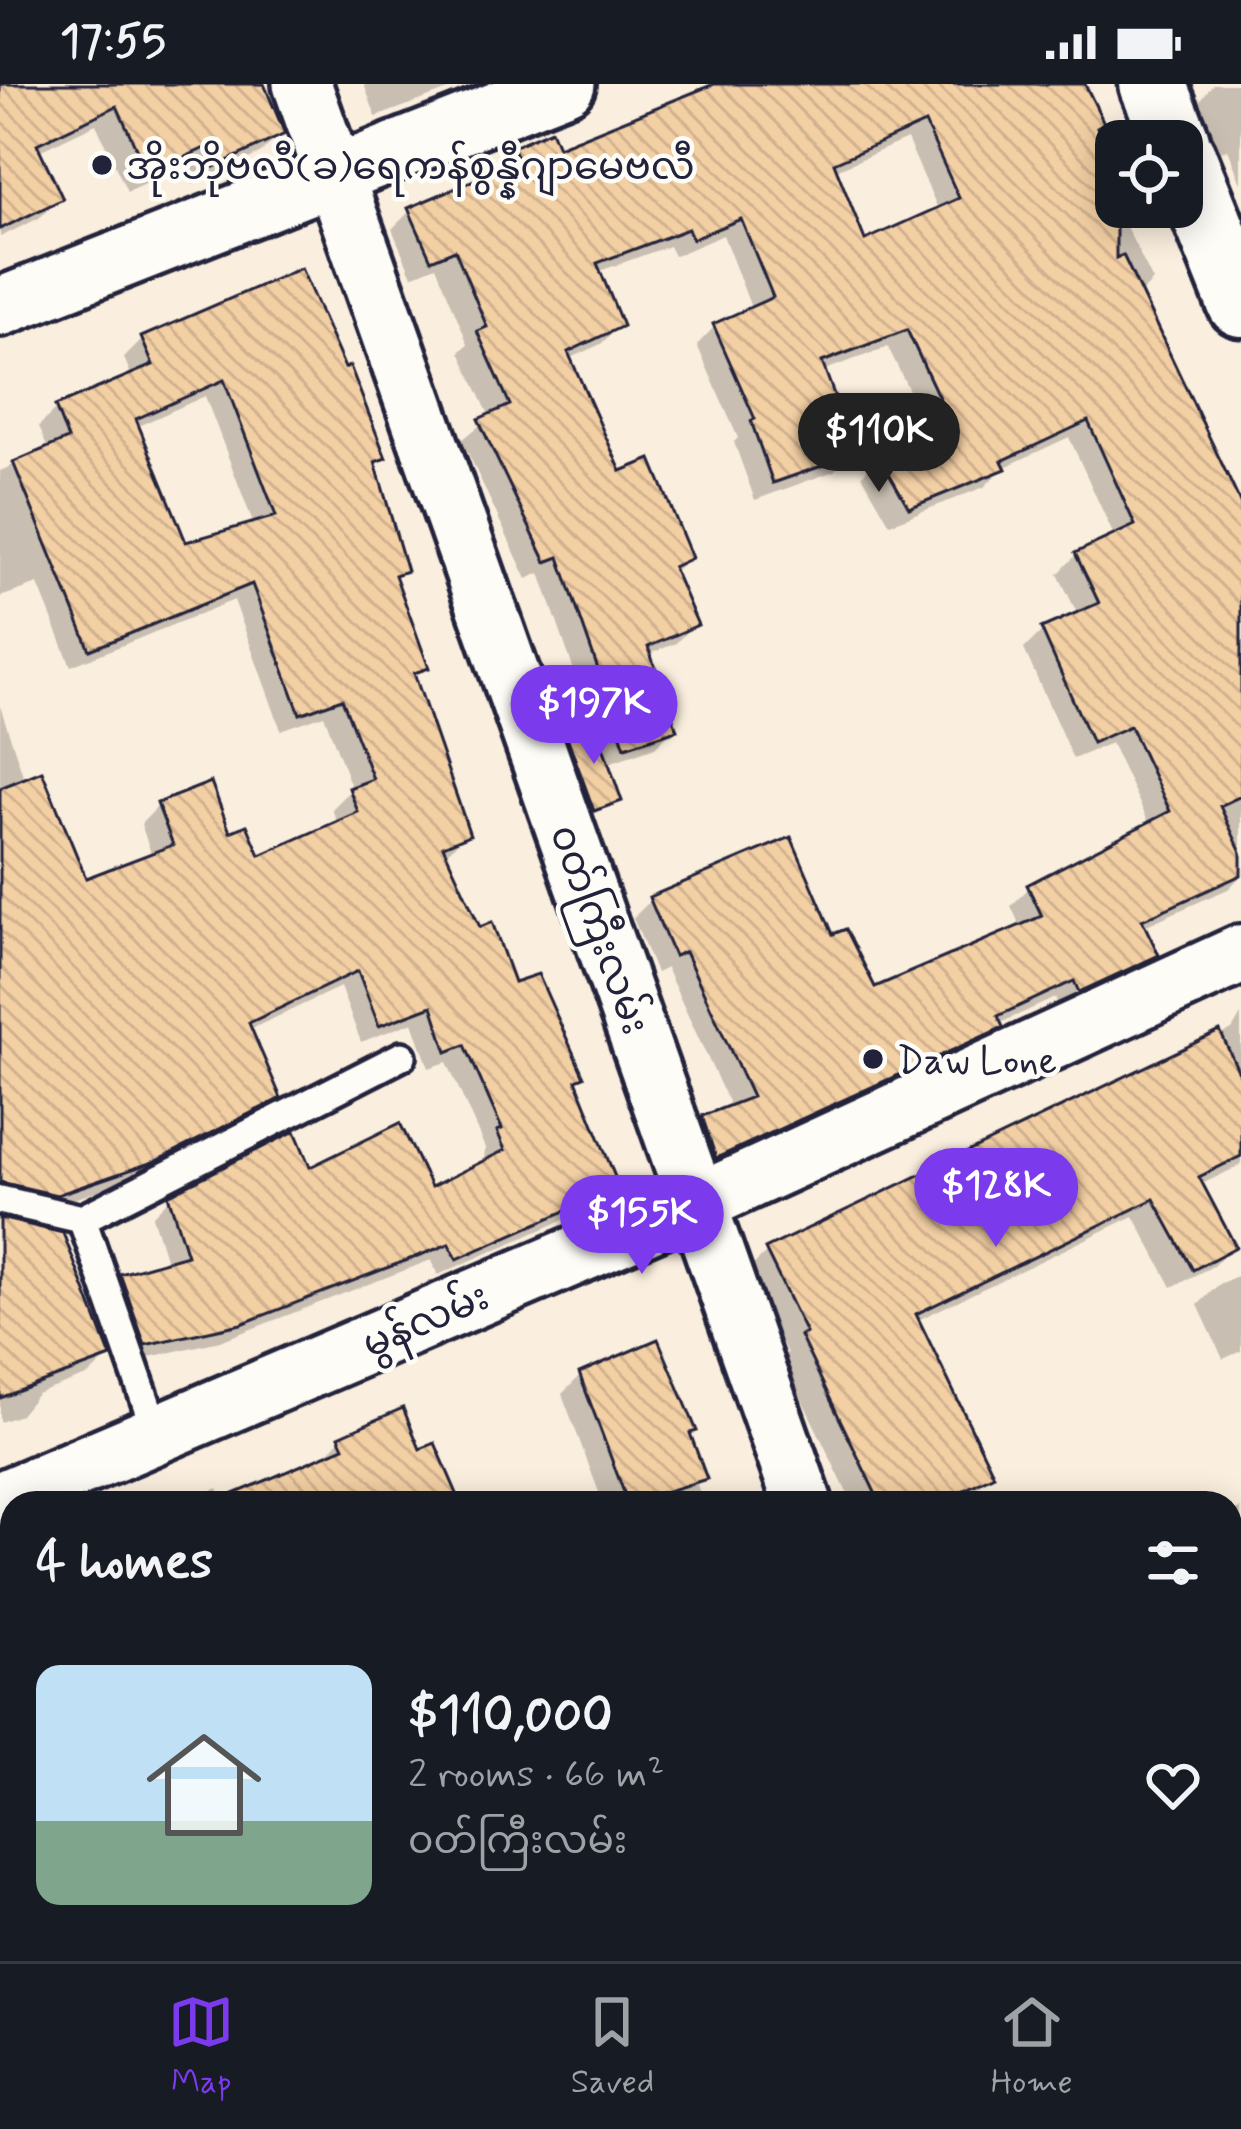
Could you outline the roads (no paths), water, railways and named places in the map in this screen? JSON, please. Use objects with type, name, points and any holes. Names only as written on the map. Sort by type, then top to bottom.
[{"type":"street","name":"၀တ်ကြီးလမ်း","points":[[302,84],[799,1491]]},
{"type":"street","points":[[0,307],[566,84]]},
{"type":"street","points":[[1154,84],[1168,120]]},
{"type":"street","points":[[1203,208],[1241,303]]},
{"type":"street","name":"မွန်လမ်း","points":[[26,1491],[698,1203],[1241,954]]},
{"type":"lane","points":[[0,1200],[82,1219],[402,1056]]},
{"type":"lane","points":[[82,1219],[158,1434]]},
{"type":"place","name":"အိုးဘိုဗလီ(ခ)ရေကန်စွန္နီဂျာမေဗလီ","points":[[102,165]]},
{"type":"place","name":"Daw Lone","points":[[873,1059]]}]
